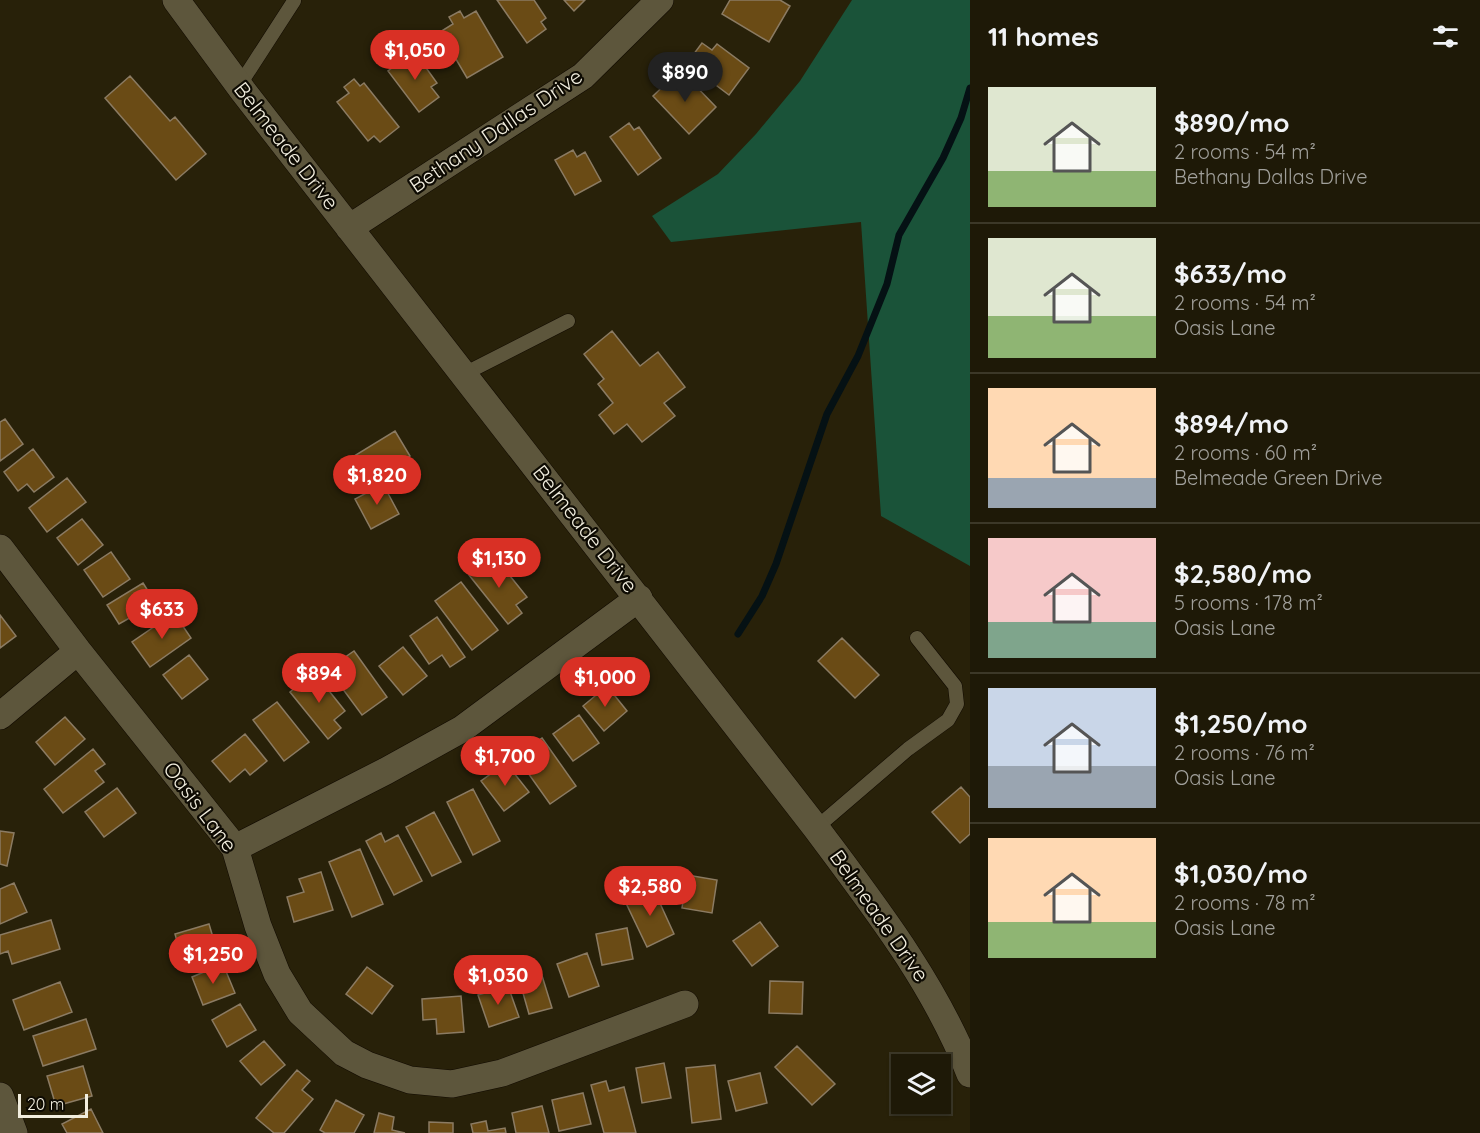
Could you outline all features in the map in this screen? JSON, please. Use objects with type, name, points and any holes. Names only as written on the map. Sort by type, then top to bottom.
[{"type":"street","name":"Belmeade Drive","points":[[176,0],[239,86],[816,828],[921,973],[943,1013],[970,1074]]},
{"type":"street","name":"Bethany Dallas Drive","points":[[349,228],[583,76],[660,0]]},
{"type":"street","name":"Oasis Lane","points":[[0,548],[78,651],[235,848],[258,926],[276,974],[300,1012],[344,1053],[367,1065],[410,1080],[452,1084],[502,1073],[685,1004]]},
{"type":"street","points":[[235,848],[386,771],[462,729],[639,598]]},
{"type":"street","points":[[0,717],[78,651]]},
{"type":"street","points":[[0,1096],[14,1133]]},
{"type":"lane","points":[[239,86],[294,1]]},
{"type":"lane","points":[[464,374],[568,321]]},
{"type":"lane","points":[[816,828],[908,748],[948,720],[957,704],[955,686],[917,638]]},
{"type":"green space","points":[[852,0],[970,0],[970,566],[881,516],[861,222],[671,242],[652,216],[718,174],[756,134],[800,81]]},
{"type":"building","points":[[497,0],[534,0],[546,18],[541,22],[546,29],[527,43]]},
{"type":"building","points":[[564,0],[585,0],[574,11]]},
{"type":"building","points":[[730,0],[780,0],[790,6],[769,42],[722,14]]},
{"type":"building","points":[[460,11],[464,18],[476,11],[503,57],[467,78],[440,32],[453,24],[449,17]]},
{"type":"building","points":[[702,43],[712,50],[717,44],[749,68],[729,95],[687,63]]},
{"type":"building","points":[[414,51],[437,83],[431,87],[439,97],[419,112],[388,71]]},
{"type":"building","points":[[130,76],[170,121],[175,117],[206,154],[176,180],[105,98]]},
{"type":"building","points":[[674,76],[681,83],[687,77],[716,107],[689,134],[653,96]]},
{"type":"building","points":[[354,79],[360,86],[364,83],[399,127],[380,142],[374,136],[368,141],[337,102],[349,93],[344,87]]},
{"type":"building","points":[[629,123],[634,130],[639,127],[661,158],[638,175],[610,137]]},
{"type":"building","points":[[573,150],[577,157],[585,152],[601,181],[575,195],[555,160]]},
{"type":"building","points":[[612,331],[640,366],[658,352],[685,387],[664,403],[675,416],[642,442],[627,424],[614,434],[599,415],[613,403],[598,384],[604,379],[584,354]]},
{"type":"building","points":[[5,419],[23,444],[0,461],[0,422]]},
{"type":"building","points":[[395,431],[410,456],[362,486],[346,461]]},
{"type":"building","points":[[33,449],[54,477],[34,492],[27,484],[18,491],[4,472]]},
{"type":"building","points":[[67,478],[86,502],[47,532],[29,508]]},
{"type":"building","points":[[383,484],[399,514],[371,529],[355,499]]},
{"type":"building","points":[[82,519],[103,545],[78,565],[57,538]]},
{"type":"building","points":[[111,552],[130,579],[103,597],[84,570]]},
{"type":"building","points":[[493,555],[527,597],[516,605],[522,613],[508,624],[469,575]]},
{"type":"building","points":[[461,582],[498,630],[472,650],[435,601]]},
{"type":"building","points":[[143,583],[160,610],[138,624],[133,616],[119,624],[107,605]]},
{"type":"building","points":[[174,613],[191,638],[150,667],[132,642]]},
{"type":"building","points":[[0,615],[16,636],[0,648]]},
{"type":"building","points":[[437,617],[465,657],[450,667],[442,655],[429,664],[410,636]]},
{"type":"building","points":[[842,638],[879,675],[855,698],[818,661]]},
{"type":"building","points":[[403,647],[427,676],[403,695],[379,666]]},
{"type":"building","points":[[354,651],[387,697],[362,715],[328,669]]},
{"type":"building","points":[[189,655],[208,679],[182,699],[163,675]]},
{"type":"building","points":[[314,672],[345,711],[334,720],[341,728],[328,739],[290,692]]},
{"type":"building","points":[[607,686],[627,711],[604,731],[583,706]]},
{"type":"building","points":[[277,702],[309,742],[284,761],[253,720]]},
{"type":"building","points":[[579,715],[599,743],[573,761],[553,734]]},
{"type":"building","points":[[65,717],[85,739],[55,765],[36,742]]},
{"type":"building","points":[[245,734],[267,761],[250,775],[245,769],[230,782],[212,761]]},
{"type":"building","points":[[542,738],[576,786],[550,804],[516,756]]},
{"type":"building","points":[[93,749],[105,764],[95,771],[104,782],[63,813],[44,789]]},
{"type":"building","points":[[506,763],[529,792],[504,811],[481,781]]},
{"type":"building","points":[[961,787],[970,797],[970,834],[960,843],[932,812]]},
{"type":"building","points":[[117,788],[136,813],[104,837],[85,812]]},
{"type":"building","points":[[473,789],[500,841],[473,855],[447,802]]},
{"type":"building","points":[[434,812],[461,862],[432,876],[406,827]]},
{"type":"building","points":[[0,831],[14,833],[7,866],[0,864]]},
{"type":"building","points":[[381,833],[385,842],[398,835],[422,881],[394,895],[366,841]]},
{"type":"building","points":[[360,849],[383,904],[352,917],[329,862]]},
{"type":"building","points":[[321,872],[333,910],[294,922],[287,897],[304,892],[299,879]]},
{"type":"building","points":[[687,875],[717,880],[712,913],[682,908]]},
{"type":"building","points":[[14,883],[27,912],[0,924],[0,889]]},
{"type":"building","points":[[653,888],[674,934],[647,947],[625,901]]},
{"type":"building","points":[[51,920],[60,949],[12,964],[8,951],[0,954],[0,935]]},
{"type":"building","points":[[760,922],[778,946],[752,966],[733,941]]},
{"type":"building","points":[[209,924],[218,954],[183,964],[175,934]]},
{"type":"building","points":[[627,928],[633,959],[602,965],[596,934]]},
{"type":"building","points":[[587,953],[599,986],[569,997],[557,964]]},
{"type":"building","points":[[223,964],[235,993],[203,1005],[192,977]]},
{"type":"building","points":[[539,966],[552,1008],[529,1014],[517,972]]},
{"type":"building","points":[[367,967],[393,986],[372,1014],[346,994]]},
{"type":"building","points":[[770,981],[803,982],[802,1014],[769,1013]]},
{"type":"building","points":[[60,982],[72,1012],[24,1030],[13,1000]]},
{"type":"building","points":[[508,986],[519,1017],[489,1027],[478,995]]},
{"type":"building","points":[[461,996],[464,1032],[437,1034],[436,1019],[423,1020],[422,999]]},
{"type":"building","points":[[240,1004],[256,1030],[227,1047],[212,1020]]},
{"type":"building","points":[[86,1019],[96,1049],[43,1066],[33,1036]]},
{"type":"building","points":[[264,1041],[285,1065],[261,1085],[240,1061]]},
{"type":"building","points":[[797,1046],[835,1084],[812,1105],[775,1067]]},
{"type":"building","points":[[664,1063],[671,1098],[642,1103],[636,1068]]},
{"type":"building","points":[[715,1065],[721,1119],[692,1123],[686,1068]]},
{"type":"building","points":[[83,1066],[92,1096],[56,1106],[47,1076]]},
{"type":"building","points":[[297,1070],[310,1081],[302,1090],[313,1099],[284,1133],[274,1133],[256,1118]]},
{"type":"building","points":[[760,1073],[767,1103],[736,1111],[728,1081]]},
{"type":"building","points":[[606,1081],[609,1091],[624,1087],[636,1133],[604,1133],[591,1085]]},
{"type":"building","points":[[583,1093],[591,1124],[559,1131],[552,1100]]},
{"type":"building","points":[[336,1100],[364,1115],[354,1133],[325,1133],[320,1130]]},
{"type":"building","points":[[542,1106],[549,1133],[516,1133],[512,1113]]},
{"type":"building","points":[[91,1109],[103,1133],[67,1133],[62,1124]]},
{"type":"building","points":[[379,1113],[394,1117],[392,1130],[405,1133],[374,1133]]},
{"type":"building","points":[[486,1121],[488,1131],[505,1128],[506,1133],[473,1133],[471,1124]]},
{"type":"building","points":[[429,1122],[453,1123],[453,1133],[429,1133]]},
{"type":"waterway","points":[[738,634],[762,596],[776,564],[827,414],[858,356],[887,284],[899,235],[943,158],[961,118],[970,88]]}]
